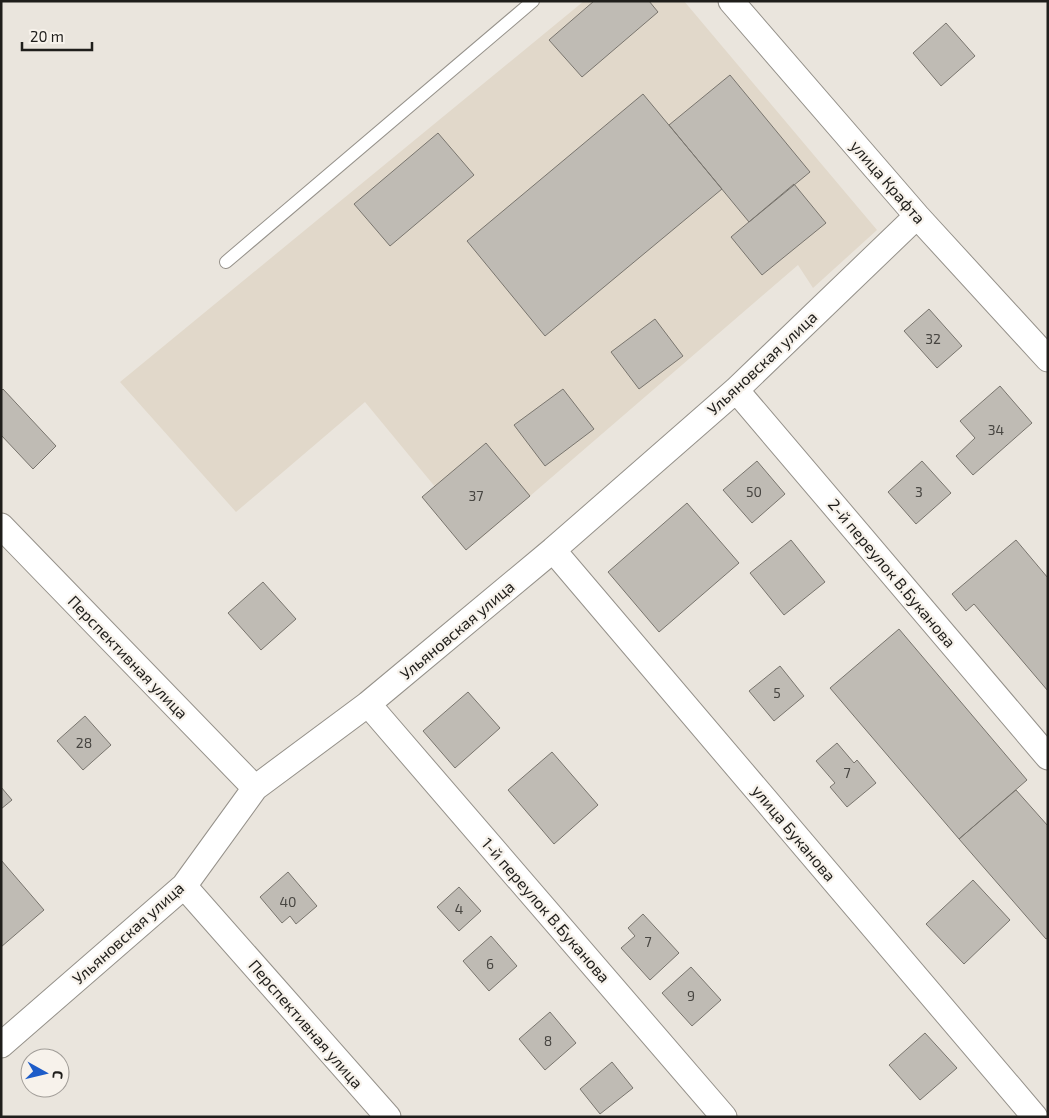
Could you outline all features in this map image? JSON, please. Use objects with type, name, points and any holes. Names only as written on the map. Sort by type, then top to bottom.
[{"type":"street","name":"улица Крафта","points":[[731,1],[917,216],[1048,359]]},
{"type":"street","name":"Ульяновская улица","points":[[1,1045],[184,886],[255,788],[368,704],[553,550],[736,390],[917,216]]},
{"type":"street","name":"2-й переулок В.Буканова","points":[[736,390],[1048,757]]},
{"type":"street","name":"Перспективная улица","points":[[1,526],[255,788]]},
{"type":"street","name":"улица Буканова","points":[[553,550],[1035,1117]]},
{"type":"street","name":"1-й переулок В.Буканова","points":[[368,704],[724,1117]]},
{"type":"street","name":"Перспективная улица","points":[[184,886],[388,1117]]},
{"type":"lane","points":[[226,262],[533,1]]},
{"type":"shaded area","points":[[584,1],[684,1],[877,230],[813,288],[798,265],[479,540],[365,402],[236,512],[120,382]]},
{"type":"building","points":[[594,1],[649,1],[658,12],[582,77],[549,40]]},
{"type":"building","points":[[946,23],[975,56],[941,86],[913,53]]},
{"type":"building","points":[[730,75],[810,172],[749,222],[669,125]]},
{"type":"building","points":[[643,94],[722,189],[545,336],[467,241]]},
{"type":"building","points":[[438,133],[474,175],[390,246],[354,204]]},
{"type":"building","points":[[794,184],[826,223],[762,275],[731,237]]},
{"type":"building","points":[[929,309],[962,346],[937,368],[904,331]]},
{"type":"building","points":[[655,319],[683,356],[639,389],[611,352]]},
{"type":"building","points":[[1000,386],[1032,423],[973,475],[956,456],[975,438],[960,421]]},
{"type":"building","points":[[3,389],[56,446],[33,469],[1,435],[1,391]]},
{"type":"building","points":[[563,389],[594,429],[545,466],[514,425]]},
{"type":"building","points":[[486,443],[530,496],[466,550],[422,497]]},
{"type":"building","points":[[757,461],[785,494],[752,523],[723,490]]},
{"type":"building","points":[[922,461],[951,493],[916,524],[888,492]]},
{"type":"building","points":[[687,503],[739,563],[659,632],[608,572]]},
{"type":"building","points":[[791,540],[825,582],[784,615],[750,573]]},
{"type":"building","points":[[1016,540],[1048,578],[1048,691],[974,604],[966,611],[952,594]]},
{"type":"building","points":[[263,582],[296,619],[261,650],[228,613]]},
{"type":"building","points":[[899,629],[1027,780],[959,839],[830,688]]},
{"type":"building","points":[[780,666],[804,696],[774,721],[749,691]]},
{"type":"building","points":[[468,692],[500,728],[455,768],[423,731]]},
{"type":"building","points":[[85,716],[111,745],[83,770],[57,741]]},
{"type":"building","points":[[837,743],[854,763],[857,760],[876,783],[847,807],[830,787],[835,783],[816,761]]},
{"type":"building","points":[[552,752],[598,805],[554,844],[508,790]]},
{"type":"building","points":[[1,787],[12,800],[1,809]]},
{"type":"building","points":[[1016,790],[1048,826],[1048,938],[1046,939],[959,839]]},
{"type":"building","points":[[1,860],[44,910],[1,947]]},
{"type":"building","points":[[288,872],[317,906],[296,924],[290,916],[282,923],[260,897]]},
{"type":"building","points":[[973,880],[1010,920],[964,964],[926,924]]},
{"type":"building","points":[[459,887],[481,911],[459,931],[437,907]]},
{"type":"building","points":[[643,914],[679,953],[650,980],[621,948],[635,936],[628,928]]},
{"type":"building","points":[[491,936],[517,966],[489,991],[463,961]]},
{"type":"building","points":[[691,967],[721,1000],[692,1026],[662,993]]},
{"type":"building","points":[[550,1012],[576,1043],[545,1070],[519,1039]]},
{"type":"building","points":[[925,1033],[957,1068],[920,1100],[889,1065]]},
{"type":"building","points":[[612,1062],[633,1088],[600,1114],[580,1089]]}]
